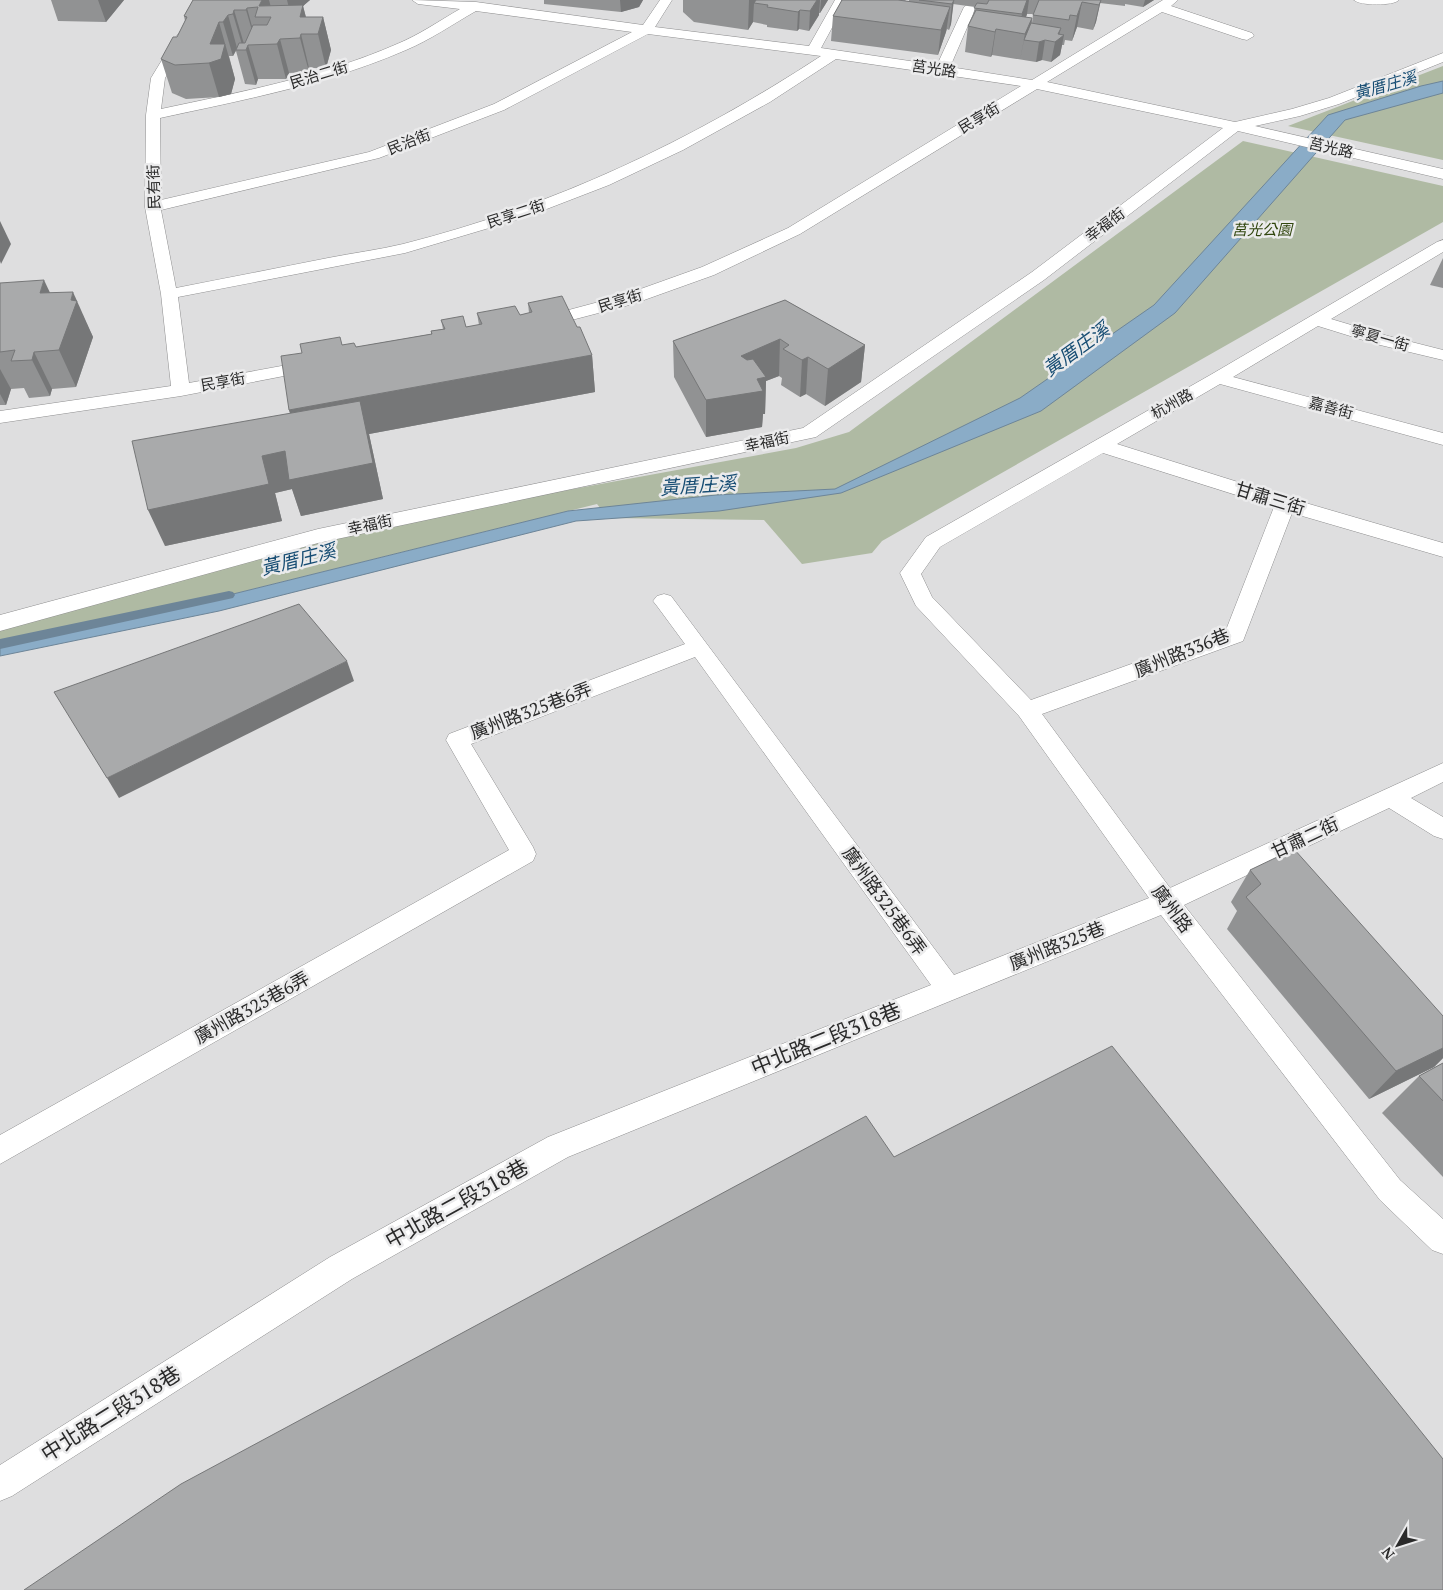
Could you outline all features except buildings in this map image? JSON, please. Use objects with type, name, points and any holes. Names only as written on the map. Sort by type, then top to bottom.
[{"type":"lane","name":"民有街","points":[[181,390],[169,294],[153,207],[153,115],[158,78],[181,40],[212,0]]},
{"type":"lane","name":"莒光路","points":[[418,0],[813,51],[1034,84],[1235,126],[1443,174]]},
{"type":"lane","points":[[647,29],[666,0]]},
{"type":"lane","points":[[813,51],[841,0]]},
{"type":"lane","points":[[1360,0],[1393,0]]},
{"type":"lane","points":[[1166,4],[1246,36]]},
{"type":"lane","name":"民享街","points":[[524,327],[628,300],[708,271],[794,231],[1166,4]]},
{"type":"lane","name":"民治二街","points":[[153,115],[274,89],[333,72],[402,47],[476,6]]},
{"type":"lane","points":[[942,70],[970,7]]},
{"type":"lane","name":"民治街","points":[[153,207],[374,155],[499,108],[647,29]]},
{"type":"lane","name":"民享二街","points":[[169,294],[405,248],[520,214],[604,182],[678,147],[764,99],[834,54]]},
{"type":"lane","name":"幸福街","points":[[0,623],[318,536],[808,433],[1038,276],[1235,126],[1295,113],[1334,101],[1443,57]]},
{"type":"lane","name":"杭州路","points":[[910,573],[933,542],[1218,378],[1443,245]]},
{"type":"lane","name":"寧夏一街","points":[[1317,320],[1382,340],[1443,355]]},
{"type":"lane","name":"民享街","points":[[0,417],[181,390],[328,363]]},
{"type":"lane","name":"嘉善街","points":[[1218,378],[1443,439]]},
{"type":"lane","name":"甘肅三街","points":[[1099,445],[1285,504],[1443,550]]},
{"type":"lane","name":"廣州路336巷","points":[[1027,710],[1235,635],[1285,504]]},
{"type":"lane","name":"廣州路","points":[[910,573],[924,601],[1027,710],[1166,902],[1390,1190],[1443,1239]]},
{"type":"lane","points":[[664,601],[699,647]]},
{"type":"lane","name":"廣州路325巷6弄","points":[[0,1150],[524,854],[457,740],[699,647],[949,989]]},
{"type":"lane","name":"甘肅二街","points":[[1166,902],[1443,772]]},
{"type":"lane","points":[[1391,797],[1443,828]]},
{"type":"lane","name":"廣州路325巷","points":[[949,989],[1166,902]]},
{"type":"lane","name":"中北路二段318巷","points":[[0,1484],[341,1268],[558,1147],[949,989]]},
{"type":"green space","points":[[1443,66],[1443,160],[1288,126]]},
{"type":"green space","name":"莒光公園","points":[[1243,141],[1443,186],[1443,222],[882,541],[872,553],[802,564],[764,520],[608,518],[597,504],[213,599],[0,644],[0,623],[318,536],[796,448],[849,432]]},
{"type":"water","points":[[1443,81],[1443,93],[1345,120],[1175,313],[1041,411],[841,493],[719,511],[576,521],[219,611],[0,656],[0,644],[213,599],[568,511],[716,495],[835,489],[1020,398],[1154,305],[1328,115]]},
{"type":"waterway","name":"黃厝庄溪","points":[[0,644],[229,595]]}]
